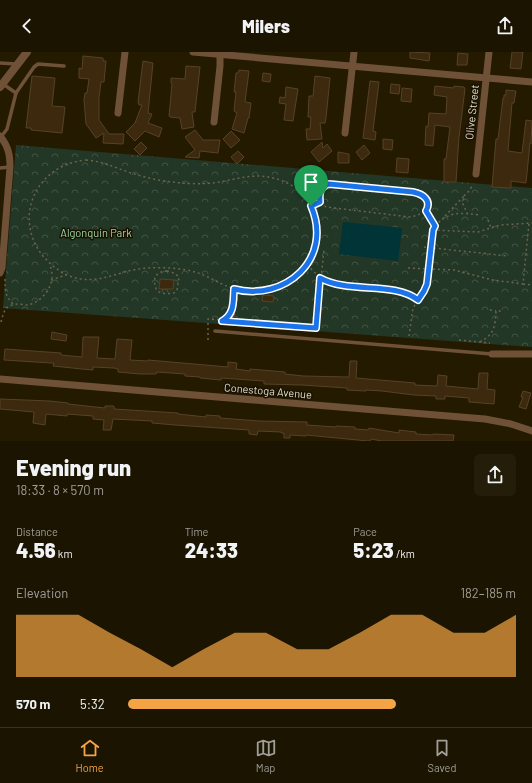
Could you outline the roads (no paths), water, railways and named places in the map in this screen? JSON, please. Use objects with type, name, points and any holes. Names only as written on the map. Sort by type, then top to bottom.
[{"type":"street","points":[[1,86],[27,52]]},
{"type":"street","points":[[118,113],[125,52]]},
{"type":"street","points":[[193,52],[220,53],[532,82]]},
{"type":"street","points":[[345,133],[354,52]]},
{"type":"street","name":"Olive Street","points":[[476,174],[489,52]]},
{"type":"street","points":[[214,122],[220,53]]},
{"type":"street","points":[[0,273],[10,166],[10,154],[1,137]]},
{"type":"street","points":[[492,354],[532,354]]},
{"type":"street","name":"Conestoga Avenue","points":[[0,379],[485,420],[511,424],[532,431]]},
{"type":"lane","points":[[0,63],[18,64]]},
{"type":"lane","points":[[1,137],[7,129],[16,93],[34,67],[38,64],[64,66]]},
{"type":"lane","points":[[1,86],[16,93]]},
{"type":"lane","points":[[0,168],[10,166]]},
{"type":"lane","points":[[215,331],[492,354]]},
{"type":"water","points":[[343,222],[402,228],[398,261],[339,254]]},
{"type":"park label","name":"Algonquin Park","points":[[96,233]]}]
